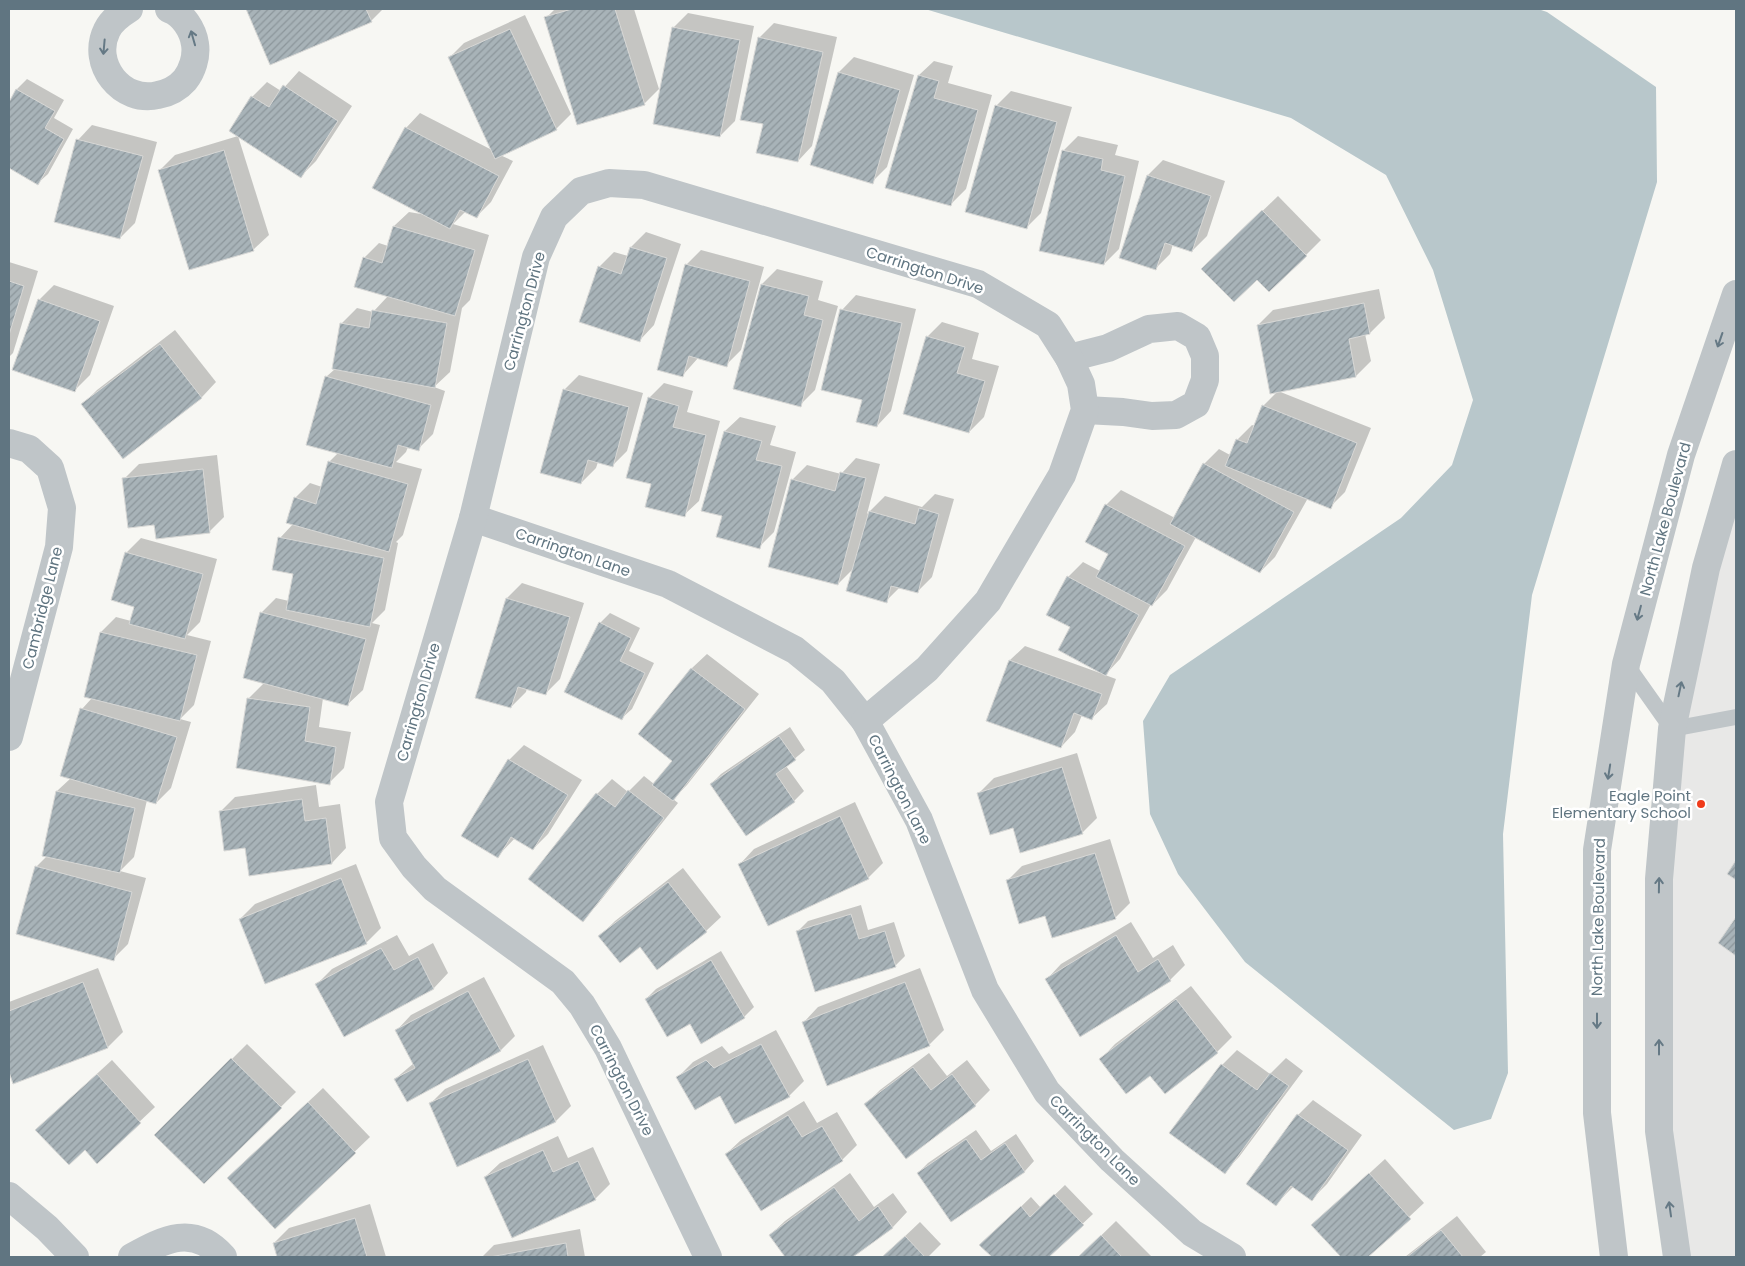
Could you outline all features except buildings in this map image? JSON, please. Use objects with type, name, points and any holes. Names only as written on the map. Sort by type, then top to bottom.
[{"type":"street","points":[[117,11],[102,44],[103,60],[109,75],[120,87],[135,95],[151,97],[167,93],[180,85],[190,74],[195,60],[192,32],[184,20],[169,9]]},
{"type":"street","name":"Carrington Drive","points":[[708,1257],[608,1048],[582,1005],[563,982],[435,889],[414,867],[393,838],[389,802],[473,518],[536,257],[554,217],[581,191],[609,183],[644,185],[978,284],[1048,325],[1069,358],[1081,384],[1084,410],[1062,475],[988,601],[927,669],[865,721]]},
{"type":"street","name":"North Lake Boulevard","points":[[1614,1257],[1597,1113],[1596,850],[1626,664],[1681,455],[1736,294]]},
{"type":"street","points":[[1069,358],[1108,348],[1149,329],[1178,326],[1197,337],[1205,356],[1206,380],[1196,404],[1176,415],[1152,416],[1084,410]]},
{"type":"street","name":"Cambridge Lane","points":[[9,443],[29,449],[50,468],[62,508],[59,547],[9,736]]},
{"type":"street","points":[[1677,1257],[1659,1132],[1659,879],[1672,729],[1706,568],[1736,464]]},
{"type":"street","name":"Carrington Lane","points":[[473,518],[668,584],[795,650],[833,681],[865,721],[919,820],[985,990],[1047,1092],[1112,1160],[1192,1233],[1232,1257]]},
{"type":"street","points":[[9,1196],[47,1228],[75,1257]]},
{"type":"street","points":[[132,1257],[158,1243],[182,1236],[205,1242],[223,1257]]},
{"type":"lane","points":[[1626,664],[1672,729],[1736,717]]},
{"type":"shaded area","points":[[925,9],[1538,9],[1547,12],[1656,87],[1657,182],[1532,595],[1503,834],[1508,1073],[1491,1119],[1454,1130],[1245,962],[1178,874],[1150,814],[1143,721],[1170,675],[1401,518],[1452,465],[1473,400],[1433,270],[1386,175],[1291,118]]},
{"type":"shaded area","name":"Eagle Point Elementary School","points":[[1736,464],[1736,1257],[1677,1257],[1659,1131],[1672,729]]},
{"type":"place","name":"Eagle Point Elementary School","points":[[1701,804]]}]
